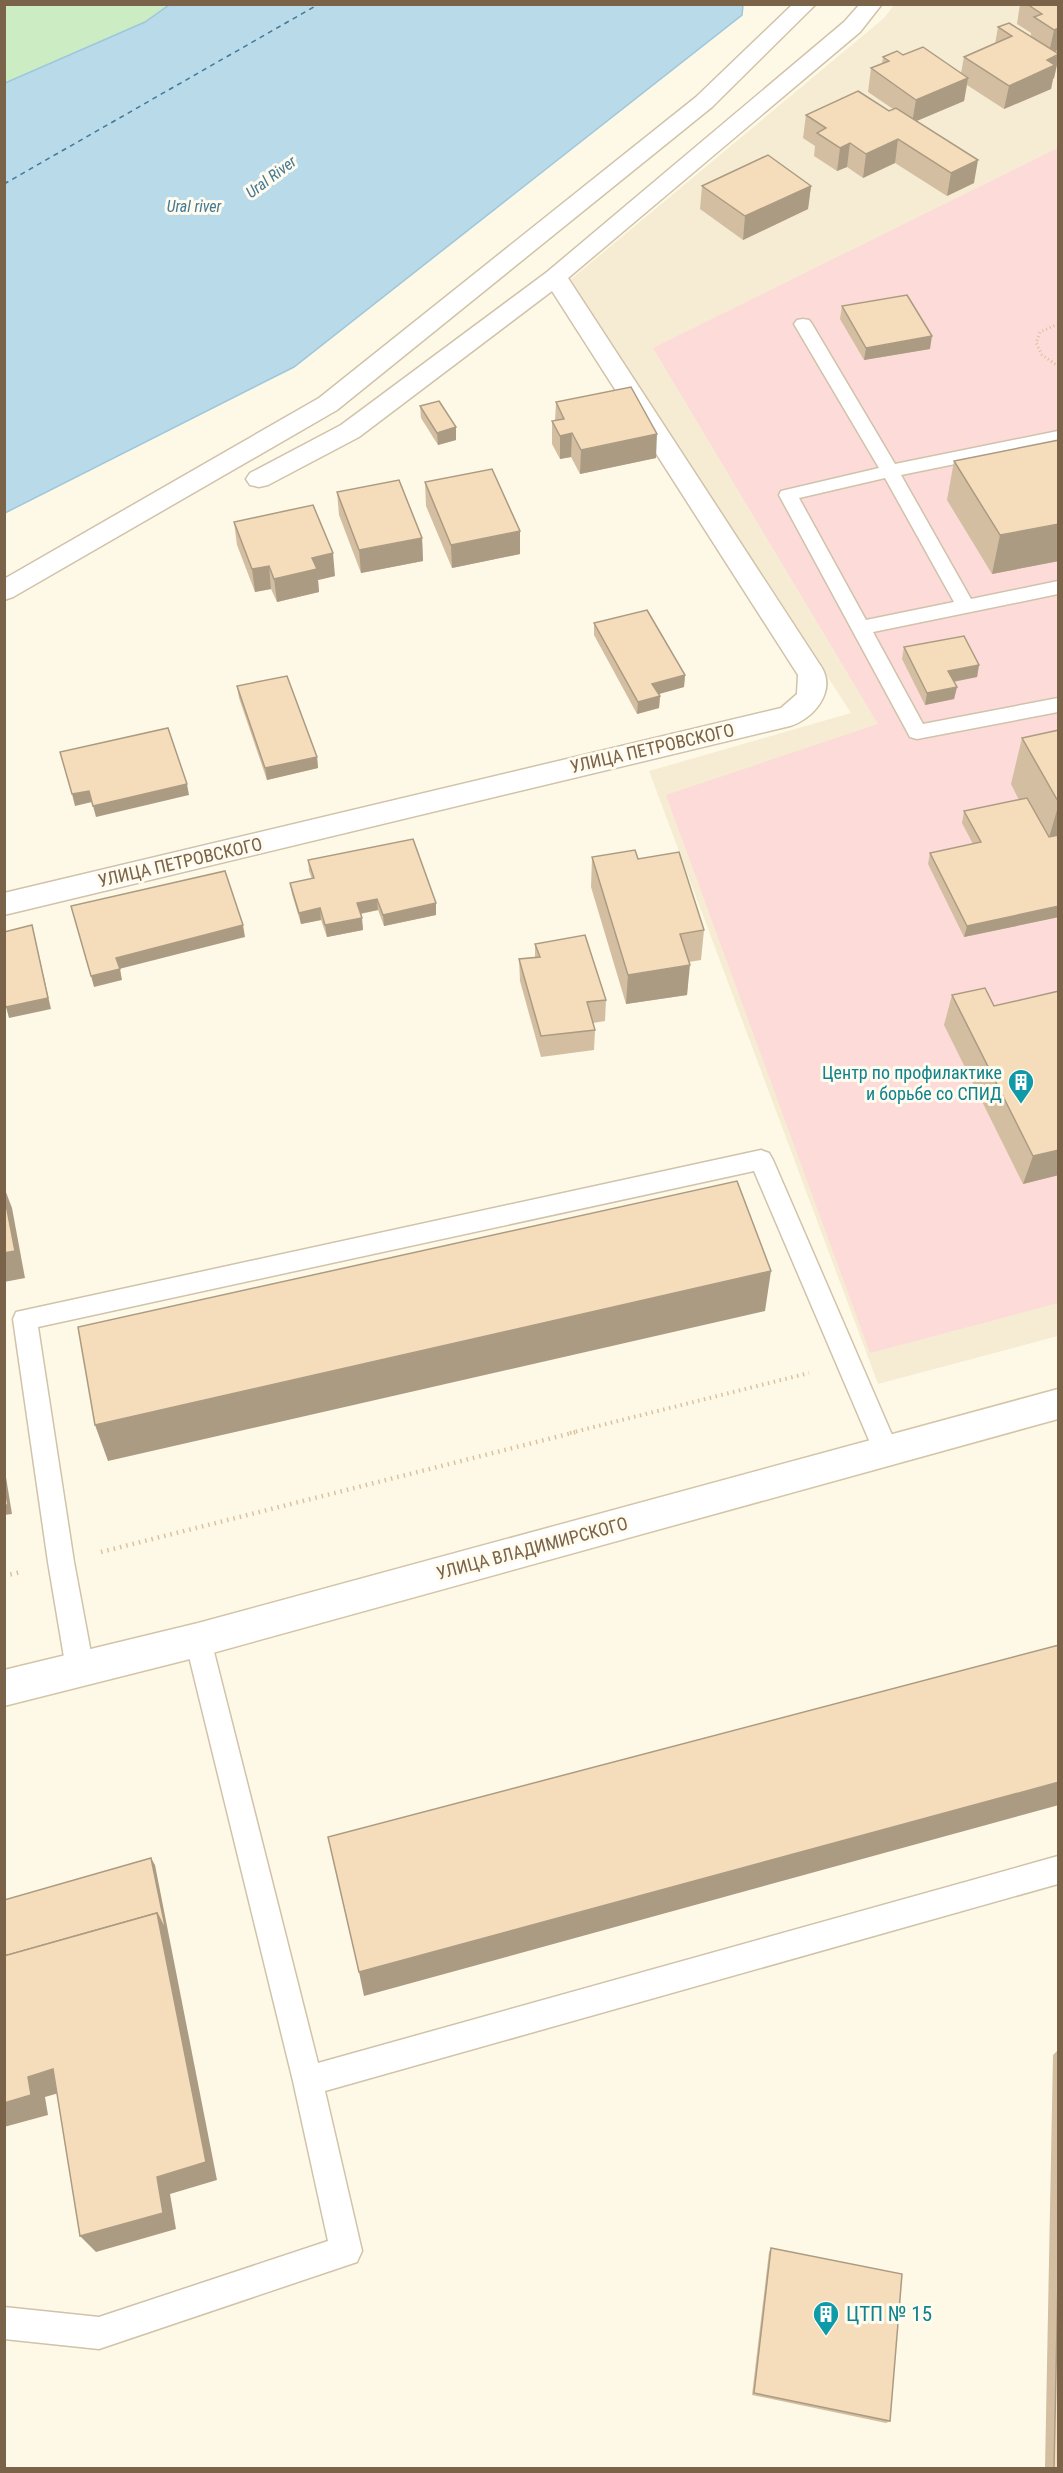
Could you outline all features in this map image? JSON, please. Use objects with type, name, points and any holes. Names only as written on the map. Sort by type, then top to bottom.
[{"type":"street","points":[[4,591],[328,404],[704,102],[806,4]]},
{"type":"street","points":[[259,479],[350,431],[555,277],[852,27],[872,4]]},
{"type":"street","name":"УЛИЦА ПЕТРОВСКОГО","points":[[4,904],[790,716],[811,697],[812,675],[555,277]]},
{"type":"street","name":"УЛИЦА ВЛАДИМИРСКОГО","points":[[4,1688],[198,1640],[1059,1404]]},
{"type":"lane","points":[[803,324],[890,471],[966,607]]},
{"type":"lane","points":[[1059,437],[890,471],[788,495],[917,732],[1059,705]]},
{"type":"lane","points":[[861,628],[1059,588]]},
{"type":"lane","points":[[80,1669],[15,1321],[761,1160],[886,1452]]},
{"type":"lane","points":[[4,2323],[99,2333],[346,2251],[308,2081],[198,1640]]},
{"type":"lane","points":[[308,2081],[1059,1870]]},
{"type":"path","points":[[1059,324],[1041,331],[1036,338],[1035,345],[1046,360],[1059,366]]},
{"type":"path","points":[[4,1576],[848,1363]]},
{"type":"shaded area","points":[[894,5],[1058,5],[1058,1336],[878,1384],[649,771],[851,713],[570,280],[884,18]]},
{"type":"shaded area","points":[[1058,148],[1058,1303],[870,1353],[666,795],[878,724],[653,348]]},
{"type":"green space","points":[[5,5],[169,5],[145,22],[5,83]]},
{"type":"water","name":"Ural river","points":[[169,5],[743,5],[742,15],[294,367],[5,513],[5,83],[145,22]]},
{"type":"building","points":[[1027,4],[1059,4],[1059,28],[1054,30],[1034,17],[1042,14]]},
{"type":"building","points":[[1009,23],[1059,54],[1047,60],[1055,65],[1009,86],[964,57],[1012,36],[998,27]]},
{"type":"building","points":[[923,47],[968,78],[916,100],[871,68],[889,61],[883,57],[897,51],[903,55]]},
{"type":"building","points":[[858,91],[889,111],[896,108],[978,160],[951,173],[898,139],[866,154],[850,143],[840,148],[817,133],[826,128],[806,115]]},
{"type":"building","points":[[768,155],[811,186],[745,216],[702,186]]},
{"type":"building","points":[[907,295],[932,336],[866,348],[842,306]]},
{"type":"building","points":[[631,387],[657,434],[581,450],[572,433],[560,436],[552,421],[564,419],[556,402]]},
{"type":"building","points":[[439,401],[456,427],[437,433],[420,406]]},
{"type":"building","points":[[1059,440],[1059,524],[1000,535],[954,461]]},
{"type":"building","points":[[492,469],[520,531],[451,545],[425,482]]},
{"type":"building","points":[[399,480],[422,538],[359,550],[337,492]]},
{"type":"building","points":[[313,505],[333,553],[312,558],[317,569],[274,579],[269,566],[252,569],[234,522]]},
{"type":"building","points":[[647,610],[685,675],[652,684],[660,696],[638,702],[594,623]]},
{"type":"building","points":[[964,636],[979,665],[948,671],[957,687],[927,693],[904,647]]},
{"type":"building","points":[[287,676],[317,757],[265,768],[237,686]]},
{"type":"building","points":[[168,728],[187,784],[93,806],[89,791],[72,794],[60,752]]},
{"type":"building","points":[[1059,730],[1059,803],[1022,738]]},
{"type":"building","points":[[1027,798],[1049,837],[1059,835],[1059,906],[967,926],[930,853],[981,842],[964,811]]},
{"type":"building","points":[[413,839],[436,903],[383,915],[377,899],[357,903],[362,918],[325,925],[320,908],[299,913],[290,883],[314,878],[308,860]]},
{"type":"building","points":[[635,850],[638,859],[679,852],[704,930],[680,934],[690,965],[628,975],[592,857]]},
{"type":"building","points":[[225,871],[243,925],[116,958],[120,969],[91,976],[71,906]]},
{"type":"building","points":[[32,925],[48,998],[6,1007],[4,1002],[4,932]]},
{"type":"building","points":[[585,935],[606,1000],[587,1002],[595,1030],[541,1036],[519,959],[540,957],[535,944]]},
{"type":"building","name":"Центр по профилактике и борьбе со СПИД","points":[[985,988],[994,1006],[1059,991],[1059,1150],[1033,1156],[952,995]]},
{"type":"building","points":[[737,1181],[771,1271],[95,1425],[78,1327]]},
{"type":"building","points":[[4,1194],[15,1251],[4,1253]]},
{"type":"building","points":[[4,1484],[8,1505],[4,1505]]},
{"type":"building","points":[[1059,1645],[1059,1782],[359,1972],[328,1837]]},
{"type":"building","points":[[151,1858],[166,1931],[157,1913],[4,1956],[4,1900]]},
{"type":"building","points":[[157,1913],[206,2162],[157,2177],[163,2213],[80,2236],[53,2069],[28,2077],[31,2095],[4,2103],[4,1956]]},
{"type":"building","points":[[1059,2231],[1059,2469],[1054,2469]]},
{"type":"building","name":"ЦТП № 15","points":[[771,2248],[902,2274],[890,2421],[754,2393]]},
{"type":"ferry route","points":[[4,184],[319,4]]},
{"type":"place","name":"Центр по профилактике и борьбе со СПИД","points":[[1021,1105]]},
{"type":"place","name":"ЦТП № 15","points":[[826,2337]]},
{"type":"water label","name":"Ural River","points":[[271,177]]}]
